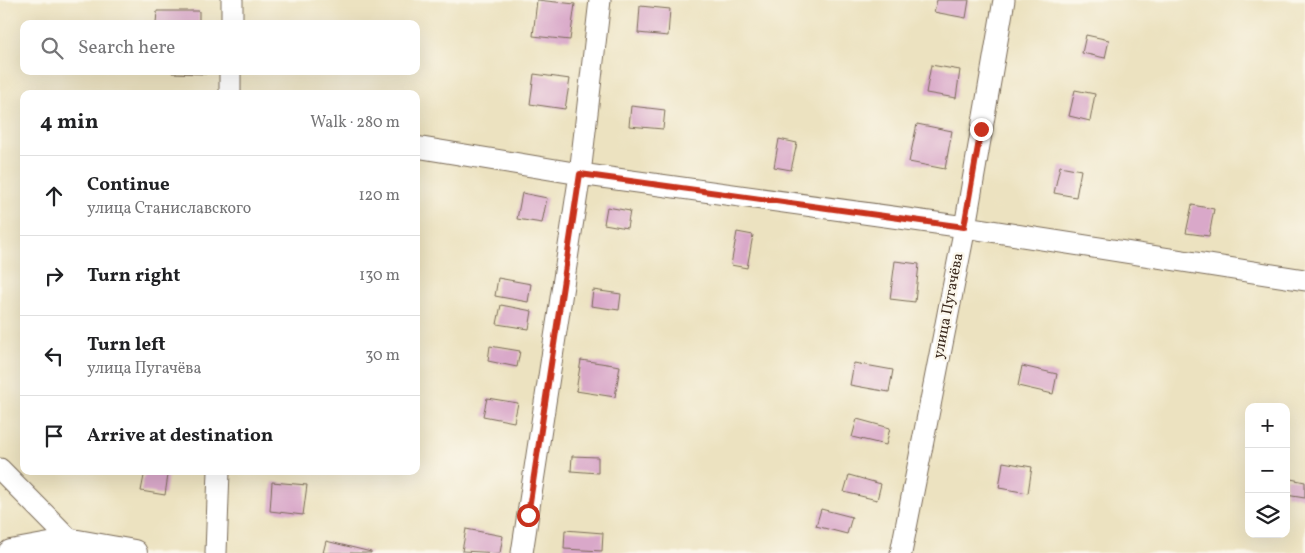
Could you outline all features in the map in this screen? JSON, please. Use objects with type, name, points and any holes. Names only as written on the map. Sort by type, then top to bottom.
[{"type":"street","points":[[232,0],[232,20]]},
{"type":"street","points":[[522,553],[580,174],[600,0]]},
{"type":"street","name":"улица Пугачёва","points":[[901,553],[964,227],[1004,0]]},
{"type":"street","points":[[230,75],[230,90]]},
{"type":"street","points":[[420,148],[580,174],[964,227],[1305,280]]},
{"type":"street","points":[[0,469],[72,542]]},
{"type":"street","points":[[216,553],[218,475]]},
{"type":"street","points":[[11,553],[72,542],[134,553]]},
{"type":"building","points":[[537,0],[575,4],[570,40],[533,36]]},
{"type":"building","points":[[937,0],[969,0],[966,18],[934,12]]},
{"type":"building","points":[[640,6],[670,9],[668,36],[638,33]]},
{"type":"building","points":[[157,11],[199,11],[199,20],[156,20]]},
{"type":"building","points":[[1086,35],[1109,40],[1105,58],[1082,53]]},
{"type":"building","points":[[931,65],[960,70],[956,98],[926,93]]},
{"type":"building","points":[[534,74],[570,79],[565,109],[530,104]]},
{"type":"building","points":[[1075,90],[1095,94],[1090,121],[1069,116]]},
{"type":"building","points":[[631,106],[665,110],[663,129],[629,126]]},
{"type":"building","points":[[917,124],[952,131],[945,169],[909,162]]},
{"type":"building","points":[[779,139],[797,143],[791,170],[774,167]]},
{"type":"building","points":[[1060,166],[1081,170],[1076,197],[1054,193]]},
{"type":"building","points":[[522,193],[547,198],[542,223],[517,219]]},
{"type":"building","points":[[1192,205],[1214,209],[1209,236],[1186,233]]},
{"type":"building","points":[[607,207],[630,211],[627,228],[604,224]]},
{"type":"building","points":[[737,232],[753,235],[747,268],[731,265]]},
{"type":"building","points":[[895,261],[919,264],[915,302],[890,299]]},
{"type":"building","points":[[498,278],[531,284],[528,302],[495,296]]},
{"type":"building","points":[[593,290],[621,294],[619,310],[591,306]]},
{"type":"building","points":[[501,305],[532,311],[529,329],[497,324]]},
{"type":"building","points":[[490,346],[520,351],[517,367],[488,361]]},
{"type":"building","points":[[581,360],[620,366],[615,397],[576,391]]},
{"type":"building","points":[[854,363],[893,370],[889,392],[850,385]]},
{"type":"building","points":[[1022,366],[1057,374],[1053,394],[1018,386]]},
{"type":"building","points":[[487,398],[518,403],[514,422],[483,416]]},
{"type":"building","points":[[857,419],[890,428],[886,445],[852,437]]},
{"type":"building","points":[[572,456],[598,457],[598,473],[571,471]]},
{"type":"building","points":[[1003,462],[1032,467],[1028,493],[999,488]]},
{"type":"building","points":[[144,475],[168,475],[165,495],[141,491]]},
{"type":"building","points":[[849,475],[881,484],[877,500],[844,492]]},
{"type":"building","points":[[1290,479],[1305,482],[1305,498],[1290,496]]},
{"type":"building","points":[[272,482],[307,485],[303,515],[270,511]]},
{"type":"building","points":[[821,509],[852,517],[847,534],[816,526]]},
{"type":"building","points":[[466,529],[503,536],[500,553],[462,551]]},
{"type":"building","points":[[565,530],[603,533],[602,551],[564,549]]},
{"type":"building","points":[[326,541],[371,552],[371,553],[323,553]]},
{"type":"route","points":[[528,515],[580,174],[964,227],[981,129]]}]
